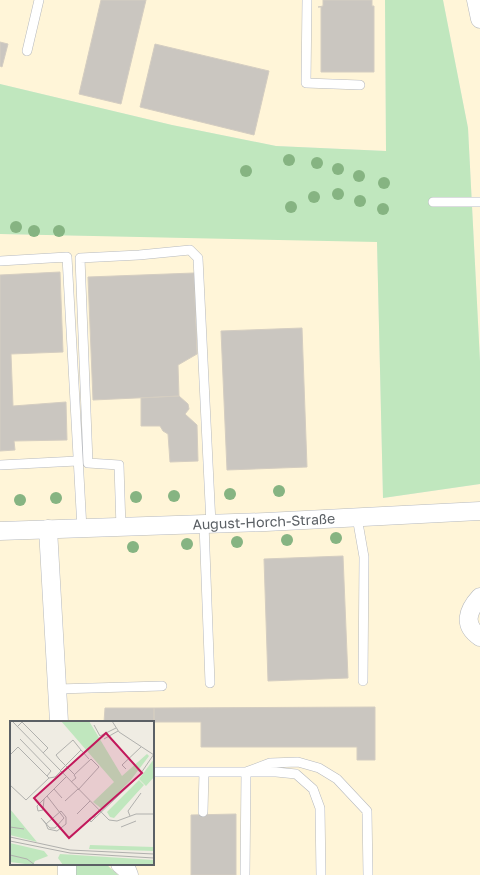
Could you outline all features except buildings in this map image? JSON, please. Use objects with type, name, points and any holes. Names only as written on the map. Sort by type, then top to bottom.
[{"type":"street","points":[[476,0],[480,19]]},
{"type":"street","name":"August-Horch-Straße","points":[[0,532],[48,529],[121,528],[480,511]]},
{"type":"street","points":[[48,529],[59,721]]},
{"type":"street","points":[[480,597],[473,605],[469,613],[468,621],[474,632],[480,636]]},
{"type":"street","points":[[121,865],[127,870],[129,875]]},
{"type":"lane","points":[[27,52],[39,0]]},
{"type":"lane","points":[[307,0],[306,83],[360,85]]},
{"type":"lane","points":[[433,202],[480,202]]},
{"type":"lane","points":[[0,261],[139,255],[190,250],[198,258],[207,524],[210,683]]},
{"type":"lane","points":[[67,257],[77,461],[82,529]]},
{"type":"lane","points":[[80,258],[88,462],[119,465],[121,528]]},
{"type":"lane","points":[[0,465],[77,461]]},
{"type":"lane","points":[[357,517],[364,557],[364,681]]},
{"type":"lane","points":[[57,689],[162,686]]},
{"type":"lane","points":[[246,772],[270,763],[298,762],[319,768],[336,779],[367,812],[368,875]]},
{"type":"lane","points":[[154,772],[276,772],[296,774],[313,789],[320,808],[321,875]]},
{"type":"lane","points":[[203,812],[204,772]]},
{"type":"lane","points":[[245,875],[246,772]]},
{"type":"shaded area","points":[[0,0],[385,0],[386,151],[276,146],[172,125],[0,84]]},
{"type":"shaded area","points":[[443,0],[480,0],[480,361],[468,128]]},
{"type":"shaded area","points":[[0,234],[377,241],[383,498],[480,484],[480,875],[0,875]]},
{"type":"green space","points":[[385,0],[443,0],[468,128],[480,361],[480,484],[383,498],[377,242],[0,234],[0,84],[172,125],[276,146],[386,151]]},
{"type":"green space","points":[[76,865],[107,865],[118,875],[76,875]]}]
